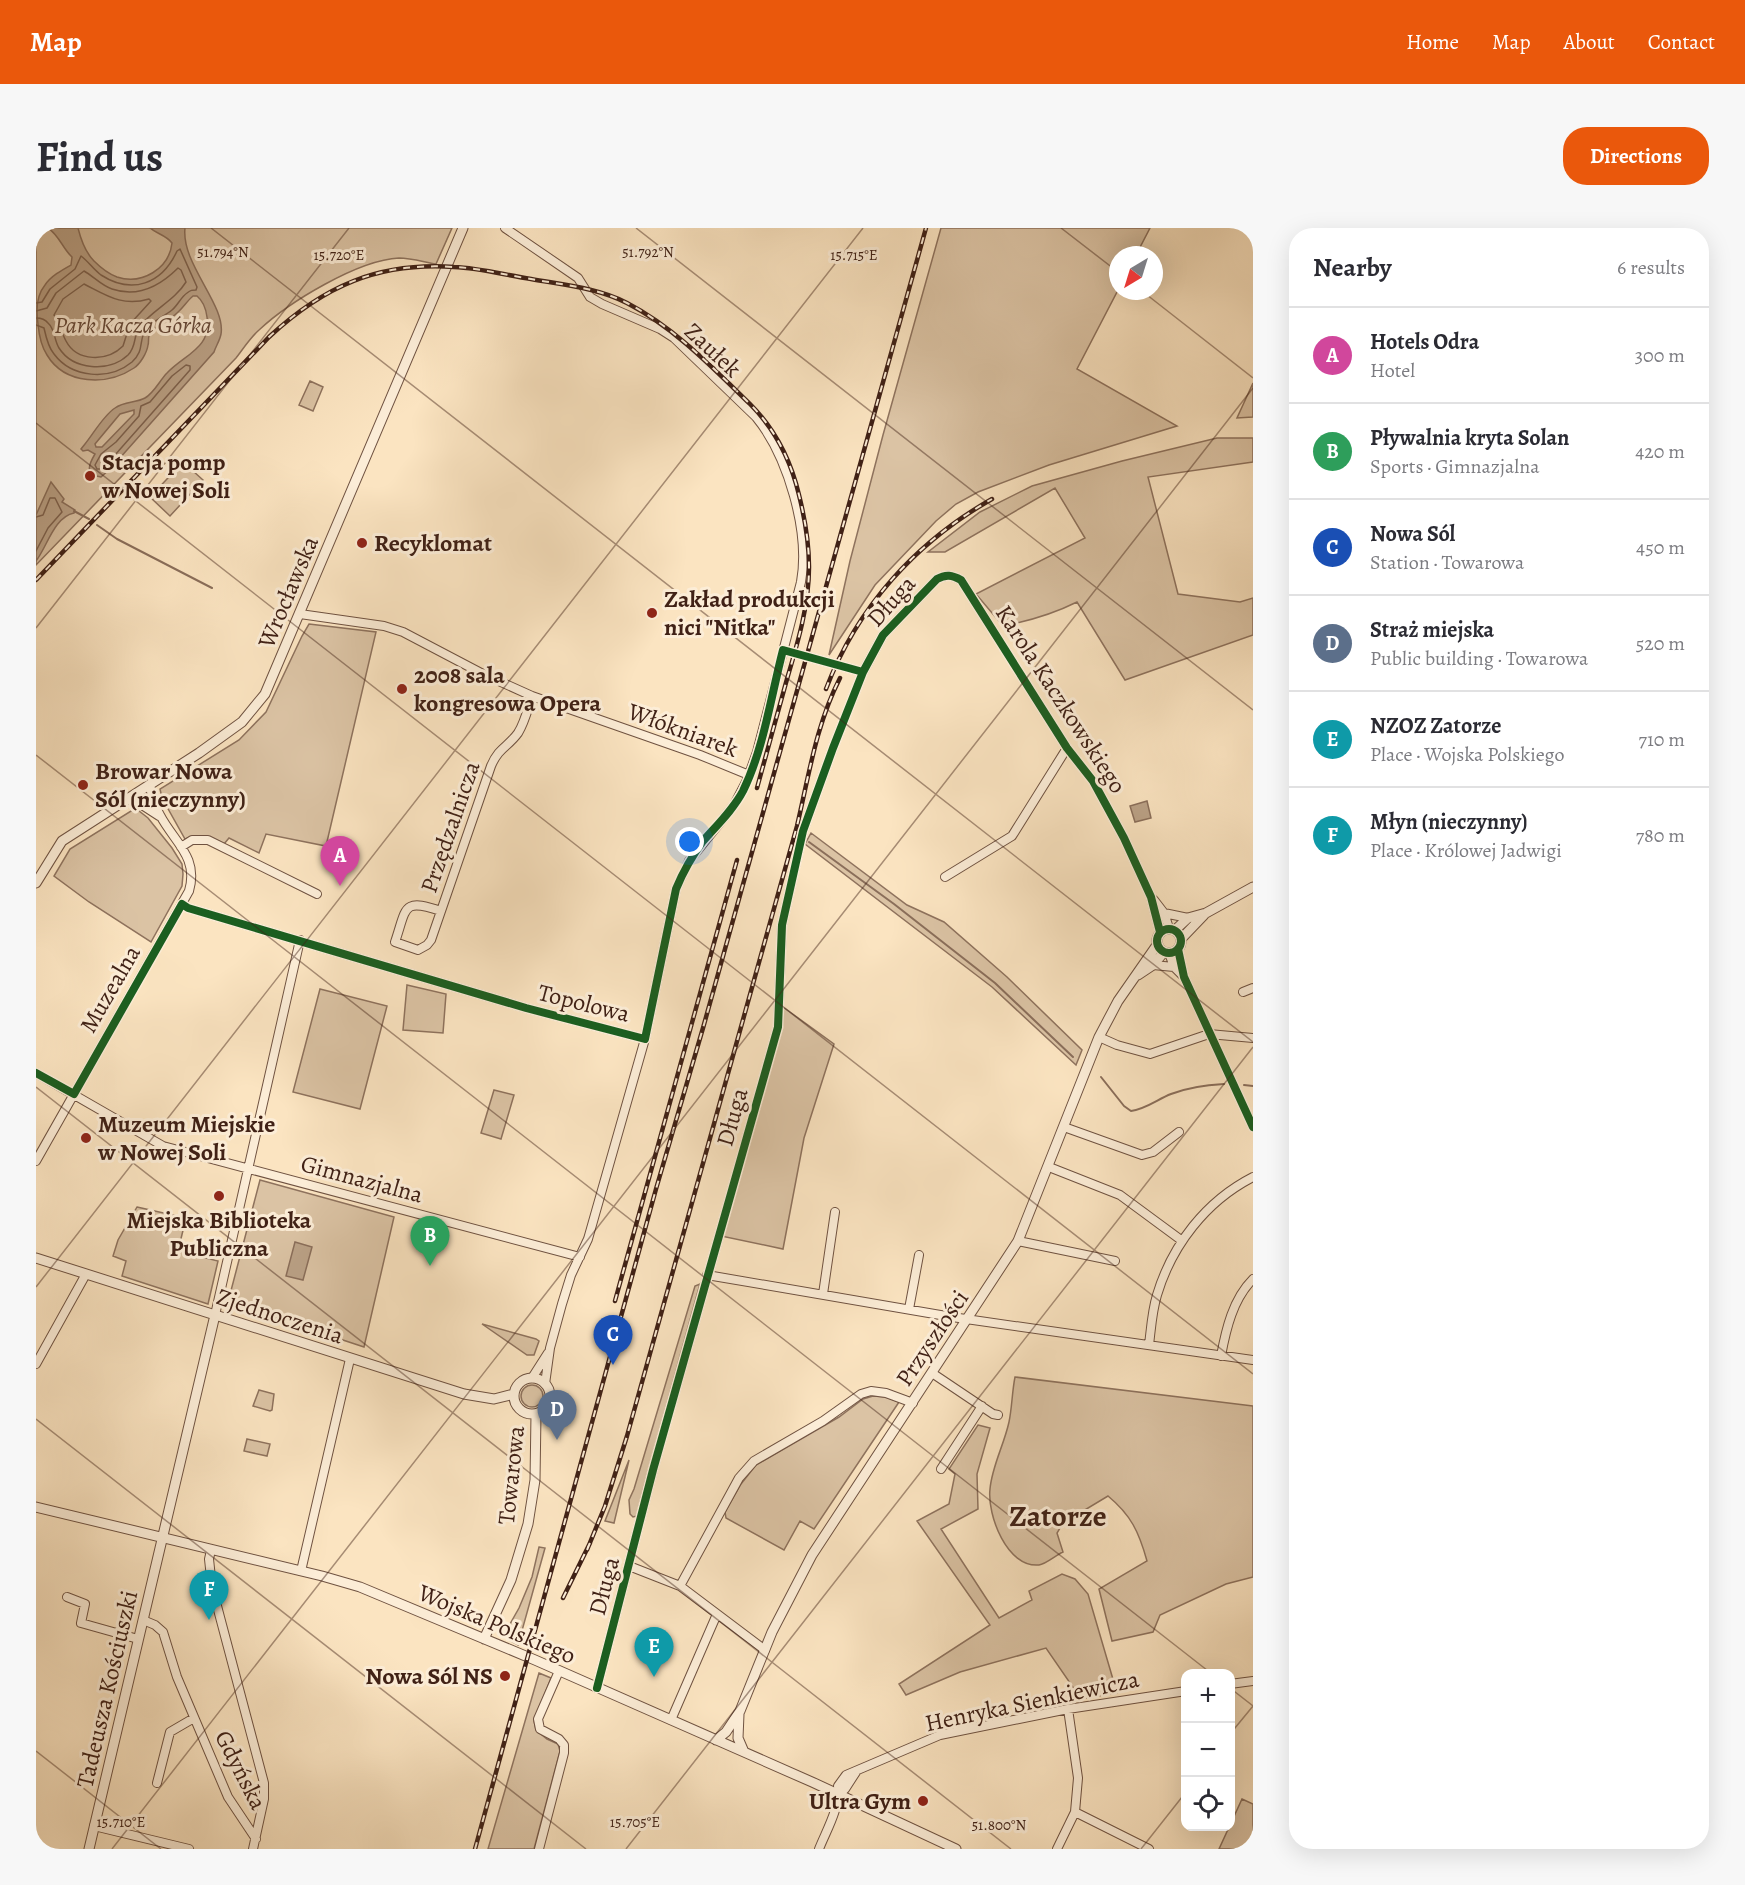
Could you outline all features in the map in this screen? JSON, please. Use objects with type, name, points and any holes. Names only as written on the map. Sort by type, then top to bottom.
[{"type":"street","name":"Wrocławska","points":[[36,883],[62,842],[200,753],[242,722],[265,694],[463,228]]},
{"type":"street","name":"Zaułek","points":[[505,228],[578,278],[590,297],[660,329],[674,338],[756,417],[775,445],[791,489],[801,532],[804,571]]},
{"type":"street","points":[[1247,228],[1253,231]]},
{"type":"street","name":"Topolowa","points":[[580,1257],[596,1215],[645,1039],[671,907],[681,877],[697,850],[734,805],[749,775],[804,571]]},
{"type":"street","name":"Karola Kaczkowskiego","points":[[937,579],[952,576],[960,580],[1067,748],[1093,781],[1124,838],[1168,930]]},
{"type":"street","name":"Długa","points":[[597,1688],[653,1470],[778,1027],[782,926],[803,831],[832,748],[863,672],[883,636],[937,579]]},
{"type":"street","name":"Włókniarek","points":[[300,614],[384,626],[403,632],[483,674],[532,696],[700,755],[749,775]]},
{"type":"street","points":[[783,650],[863,672]]},
{"type":"street","name":"Przędzalnicza","points":[[441,911],[418,904],[411,906],[405,914],[395,942],[418,950],[427,945],[441,911],[494,759],[501,747],[518,733],[532,696]]},
{"type":"street","points":[[945,877],[1012,836],[1067,748]]},
{"type":"street","name":"Muzealna","points":[[36,1161],[189,891],[192,878],[189,862],[160,817],[152,797],[150,784]]},
{"type":"street","points":[[127,799],[142,805],[160,817]]},
{"type":"street","points":[[181,847],[192,840],[208,840],[316,894]]},
{"type":"street","points":[[1253,886],[1206,913],[1188,918],[1157,936],[1157,945],[1171,952],[1184,977],[1253,1127]]},
{"type":"street","name":"Karola Kaczkowskiego","points":[[1151,897],[1164,913],[1168,930]]},
{"type":"street","name":"Topolowa","points":[[182,904],[188,908],[526,1008],[645,1039]]},
{"type":"street","points":[[1164,913],[1188,918]]},
{"type":"street","points":[[1136,976],[1171,952],[1206,913]]},
{"type":"street","points":[[1168,930],[1179,933],[1181,939]]},
{"type":"street","points":[[215,1315],[300,940]]},
{"type":"street","name":"Przyszłości","points":[[716,1740],[726,1732],[740,1712],[789,1597],[812,1555],[1018,1241],[1100,1037],[1118,1001],[1157,945]]},
{"type":"street","points":[[1171,952],[1173,967]]},
{"type":"street","points":[[1153,965],[1173,967],[1184,977]]},
{"type":"street","points":[[1243,992],[1253,988]]},
{"type":"street","points":[[1100,1037],[1117,1045],[1150,1054],[1209,1034],[1253,1038]]},
{"type":"street","name":"Gimnazjalna","points":[[36,1073],[163,1146],[580,1257]]},
{"type":"street","points":[[1064,1127],[1142,1155],[1153,1152],[1179,1131]]},
{"type":"street","points":[[1049,1167],[1120,1195],[1181,1240]]},
{"type":"street","points":[[1149,1345],[1156,1298],[1170,1260],[1181,1240],[1219,1200],[1233,1188],[1253,1177]]},
{"type":"street","points":[[823,1294],[836,1212]]},
{"type":"street","points":[[1018,1241],[1115,1262]]},
{"type":"street","points":[[909,1309],[919,1255]]},
{"type":"street","points":[[549,1351],[532,1378],[522,1381],[515,1389],[514,1399],[518,1408],[526,1414],[541,1412],[548,1404],[550,1394],[545,1384],[549,1351],[571,1275],[580,1257]]},
{"type":"street","name":"Zjednoczenia","points":[[36,1258],[475,1397],[499,1399],[514,1394]]},
{"type":"street","points":[[36,1364],[86,1274]]},
{"type":"street","points":[[707,1275],[909,1309],[1253,1360]]},
{"type":"street","points":[[1221,1356],[1232,1314],[1253,1279]]},
{"type":"street","name":"Tadeusza Kościuszki","points":[[89,1849],[215,1315]]},
{"type":"street","points":[[301,1571],[350,1359]]},
{"type":"street","points":[[932,1373],[993,1414],[998,1415]]},
{"type":"street","points":[[532,1378],[545,1384]]},
{"type":"street","points":[[680,1586],[739,1479],[754,1461],[823,1421],[861,1394],[871,1391],[886,1393],[913,1403]]},
{"type":"street","points":[[941,1469],[982,1406]]},
{"type":"street","name":"Towarowa","points":[[484,1640],[510,1580],[528,1524],[535,1480],[536,1414]]},
{"type":"street","name":"Wojska Polskiego","points":[[36,1507],[360,1587],[744,1752],[956,1849]]},
{"type":"street","points":[[211,1550],[209,1559],[212,1587],[264,1784],[264,1799],[253,1849]]},
{"type":"street","points":[[629,1566],[680,1586],[765,1650]]},
{"type":"street","points":[[68,1597],[85,1604],[81,1623],[138,1639]]},
{"type":"street","points":[[671,1720],[717,1614]]},
{"type":"street","name":"Gdyńska","points":[[143,1620],[155,1625],[163,1632],[177,1677],[228,1797],[256,1839]]},
{"type":"street","points":[[538,1849],[564,1753],[564,1745],[559,1739],[540,1729],[538,1719],[559,1671]]},
{"type":"street","points":[[1235,1683],[1253,1681]]},
{"type":"street","name":"Henryka Sienkiewicza","points":[[819,1849],[834,1814],[839,1795],[856,1772],[940,1735],[1068,1709],[1181,1692]]},
{"type":"street","points":[[1058,1849],[1074,1812],[1078,1778],[1068,1709]]},
{"type":"street","name":"Przyszłości","points":[[740,1712],[738,1738],[744,1752]]},
{"type":"street","name":"Gdyńska","points":[[157,1783],[170,1732],[194,1718]]},
{"type":"street","points":[[1074,1812],[1149,1849]]},
{"type":"street","points":[[94,1827],[189,1849]]},
{"type":"green space","name":"Park Kacza Górka","points":[[36,228],[452,228],[436,264],[399,258],[364,266],[325,284],[272,319],[256,333],[236,358],[36,565]]},
{"type":"green space","points":[[941,228],[1150,228],[1141,246],[1109,246],[1109,300],[1113,300],[1077,369],[1177,426],[1049,465],[978,492],[956,504],[936,521],[875,585],[829,655],[850,561]]},
{"type":"green space","points":[[310,381],[323,387],[313,411],[299,405]]},
{"type":"green space","points":[[1253,383],[1253,417],[1237,418]]},
{"type":"green space","points":[[1217,438],[1253,438],[1253,462],[1148,477],[1178,594],[1240,602],[1253,598],[1253,635],[1125,680],[1077,602],[1041,617],[1003,626],[976,594],[1085,538],[1055,488],[945,552],[928,552],[980,512],[1032,486]]},
{"type":"green space","points":[[183,462],[203,480],[170,516],[150,497]]},
{"type":"green space","points":[[309,624],[376,632],[326,846],[266,834],[259,853],[229,838],[224,844],[205,837],[195,836],[185,839],[162,798],[160,789],[239,740],[266,712]]},
{"type":"green space","points":[[131,811],[139,811],[148,818],[182,864],[182,886],[151,942],[89,902],[54,876],[70,849]]},
{"type":"green space","points":[[811,833],[907,905],[944,922],[1007,977],[1082,1050],[1076,1065],[992,987],[805,844]]},
{"type":"green space","points":[[407,985],[446,994],[443,1033],[403,1030]]},
{"type":"green space","points":[[320,989],[387,1006],[360,1109],[293,1092]]},
{"type":"green space","points":[[783,1007],[834,1044],[804,1138],[783,1249],[721,1236],[781,1025]]},
{"type":"green space","points":[[494,1090],[514,1095],[501,1139],[481,1133]]},
{"type":"green space","points":[[260,1180],[394,1217],[364,1347],[228,1302]]},
{"type":"green space","points":[[137,1207],[186,1218],[178,1251],[218,1261],[208,1304],[122,1276],[126,1261],[113,1256],[118,1240]]},
{"type":"green space","points":[[700,1284],[637,1516],[633,1517],[630,1514],[629,1500],[695,1286]]},
{"type":"green space","points":[[482,1324],[536,1339],[539,1341],[534,1355],[527,1355]]},
{"type":"green space","points":[[1015,1377],[1253,1406],[1253,1577],[1226,1584],[1160,1615],[1153,1632],[1112,1641],[1099,1589],[1147,1561],[1133,1525],[1116,1503],[1108,1496],[1063,1523],[1057,1533],[1063,1552],[1039,1565],[1028,1564],[1017,1558],[1001,1538],[996,1525],[990,1500],[990,1489],[1009,1422]]},
{"type":"green space","points":[[528,1385],[536,1385],[543,1392],[543,1400],[536,1407],[528,1407],[521,1400],[521,1392]]},
{"type":"green space","points":[[259,1390],[274,1394],[272,1410],[253,1406]]},
{"type":"green space","points":[[873,1396],[886,1397],[899,1402],[814,1529],[800,1521],[784,1550],[726,1518],[725,1512],[741,1484],[756,1465],[839,1417],[863,1399]]},
{"type":"green space","points":[[978,1425],[990,1428],[977,1474],[978,1509],[941,1529],[999,1618],[1032,1600],[1029,1591],[1062,1574],[1075,1579],[1088,1594],[1117,1693],[1081,1699],[1046,1648],[960,1672],[906,1695],[899,1684],[990,1625],[917,1521],[949,1504],[955,1474],[949,1469]]},
{"type":"green space","points":[[247,1439],[270,1444],[267,1456],[244,1451]]},
{"type":"green space","points":[[629,1460],[614,1523],[605,1521]]},
{"type":"green space","points":[[539,1547],[545,1548],[518,1645],[509,1640],[506,1631],[532,1577]]},
{"type":"green space","points":[[539,1673],[551,1678],[534,1721],[536,1730],[558,1744],[560,1751],[534,1849],[488,1849]]},
{"type":"green space","points":[[1242,1799],[1253,1804],[1253,1849],[1219,1849],[1227,1831],[1235,1831],[1235,1814]]},
{"type":"water","points":[[48,228],[78,228],[86,250],[99,266],[117,277],[136,279],[153,273],[166,260],[170,252],[172,243],[150,228],[185,228],[190,256],[211,297],[221,323],[221,334],[214,352],[101,477],[92,474],[89,468],[95,454],[81,449],[111,411],[122,404],[148,396],[174,366],[196,350],[205,336],[207,314],[201,300],[193,296],[177,313],[151,332],[143,358],[136,366],[123,374],[99,380],[75,377],[64,372],[45,352],[37,319],[37,304],[42,289],[53,276],[71,265],[72,257]],"holes":[[[134,410],[134,414],[102,447],[96,447],[95,444],[120,414]]]},
{"type":"water","points":[[51,482],[64,499],[62,502],[75,510],[56,526],[36,561],[36,515]]},
{"type":"water","points":[[1147,801],[1151,818],[1135,822],[1130,806]]},
{"type":"water","points":[[295,1242],[312,1247],[303,1280],[286,1276]]},
{"type":"waterway","points":[[74,511],[89,519]]},
{"type":"waterway","points":[[97,525],[117,539],[212,588]]},
{"type":"waterway","points":[[809,842],[894,904],[995,983],[1073,1057]]},
{"type":"waterway","points":[[1101,1077],[1124,1106],[1131,1111],[1184,1090],[1224,1084]]},
{"type":"waterway","points":[[1244,1085],[1253,1086]]},
{"type":"railway","points":[[475,1849],[656,1189],[926,228]]},
{"type":"railway","points":[[36,580],[269,337],[310,304],[332,291],[377,274],[426,266],[483,270],[604,294],[627,303],[661,324],[722,376],[767,424],[781,446],[796,482],[807,540],[809,581],[799,637],[757,788]]},
{"type":"railway","points":[[826,689],[854,631],[892,579],[938,535],[992,499]]},
{"type":"railway","points":[[587,1550],[605,1506],[627,1436],[797,826],[819,732],[840,678]]},
{"type":"railway","points":[[615,1301],[737,860]]},
{"type":"railway","points":[[563,1598],[590,1543]]},
{"type":"cycle path","points":[[597,1688],[653,1470],[778,1027],[782,925],[803,831],[863,672],[883,635],[937,579],[949,576],[961,580],[1067,748],[1093,781],[1124,838],[1151,897],[1160,932]]},
{"type":"cycle path","points":[[36,1073],[74,1094],[182,904],[188,908],[526,1008],[645,1039],[676,889],[703,841],[730,811],[743,791],[762,740],[783,650],[863,672]]},
{"type":"cycle path","points":[[1169,929],[1178,932],[1181,941],[1178,950],[1169,953],[1160,950],[1157,941],[1160,932],[1169,929]]},
{"type":"cycle path","points":[[1178,949],[1184,977],[1253,1127]]},
{"type":"place","name":"Stacja pomp w Nowej Soli","points":[[90,476]]},
{"type":"place","name":"Recyklomat","points":[[362,543]]},
{"type":"place","name":"Zakład produkcji nici \"Nitka\"","points":[[652,613]]},
{"type":"place","name":"2008 sala kongresowa Opera","points":[[402,689]]},
{"type":"place","name":"Browar Nowa Sól (nieczynny)","points":[[83,785]]},
{"type":"place","name":"Hotels Odra","points":[[340,886]]},
{"type":"place","name":"Muzeum Miejskie w Nowej Soli","points":[[86,1138]]},
{"type":"place","name":"Miejska Biblioteka Publiczna","points":[[219,1196]]},
{"type":"place","name":"Pływalnia kryta Solan","points":[[430,1266]]},
{"type":"place","name":"Nowa Sól","points":[[613,1365]]},
{"type":"place","name":"Straż miejska","points":[[557,1440]]},
{"type":"place","name":"Młyn (nieczynny)","points":[[209,1620]]},
{"type":"place","name":"Nowa Sól NS","points":[[505,1676]]},
{"type":"place","name":"NZOZ Zatorze","points":[[654,1677]]},
{"type":"place","name":"Ultra Gym","points":[[923,1801]]},
{"type":"district","name":"Zatorze","points":[[1058,1516]]}]
